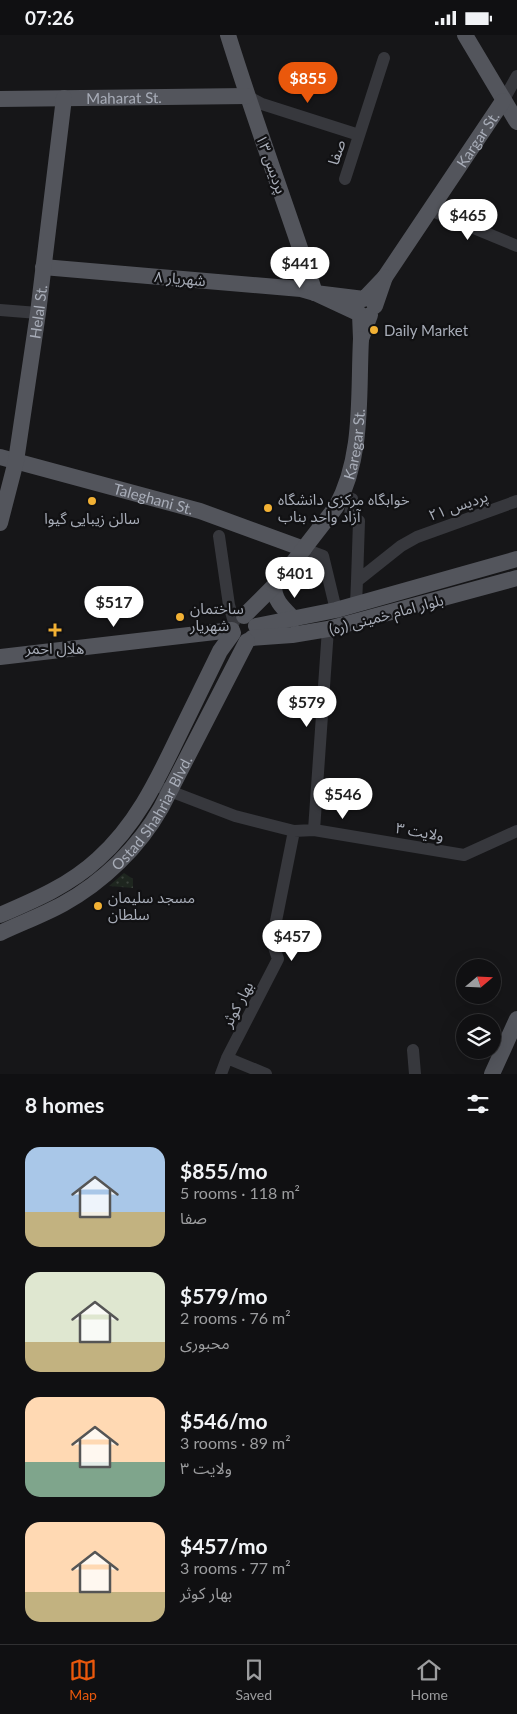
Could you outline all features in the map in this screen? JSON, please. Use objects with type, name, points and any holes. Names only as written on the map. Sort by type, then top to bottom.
[{"type":"main road","name":"پردیس ۱۳","points":[[228,35],[247,96],[316,293]]},
{"type":"main road","points":[[465,35],[517,123]]},
{"type":"main road","name":"Maharat St.","points":[[0,99],[247,96]]},
{"type":"main road","name":"Helal St.","points":[[0,523],[16,461],[38,313],[64,98]]},
{"type":"main road","name":"Kargar St.","points":[[361,339],[367,309],[385,277],[504,101]]},
{"type":"main road","name":"شهریار ۸","points":[[43,267],[301,289],[367,309]]},
{"type":"main road","name":"Karegar St.","points":[[244,629],[274,586],[336,507],[342,496],[356,447],[361,339]]},
{"type":"main road","name":"Taleghani St.","points":[[0,457],[200,511],[304,549]]},
{"type":"main road","name":"بلوار امام خمینی (ره)","points":[[244,629],[336,610],[517,559]]},
{"type":"main road","name":"بلوار امام خمینی (ره)","points":[[244,629],[277,637],[328,629],[517,578]]},
{"type":"main road","points":[[274,586],[275,595],[280,605],[294,619]]},
{"type":"main road","points":[[0,657],[244,629]]},
{"type":"main road","name":"Ostad Shahriar Blvd.","points":[[0,933],[62,905],[98,880],[118,862],[149,828],[162,788],[220,651],[244,629]]},
{"type":"main road","name":"Ostad Shahriar Blvd.","points":[[0,915],[53,891],[99,859],[140,809],[162,788],[244,629]]},
{"type":"main road","points":[[492,1074],[517,1019]]},
{"type":"street","name":"صفا","points":[[344,179],[384,58]]},
{"type":"street","points":[[504,101],[517,76]]},
{"type":"street","name":"صفا","points":[[247,96],[262,104],[359,135]]},
{"type":"street","points":[[430,210],[517,246]]},
{"type":"street","points":[[0,310],[38,313]]},
{"type":"street","points":[[342,496],[352,499],[350,517],[359,521],[356,604]]},
{"type":"street","name":"پردیس ۲۱","points":[[357,581],[401,546],[417,537],[517,501]]},
{"type":"street","points":[[220,535],[229,605],[244,629]]},
{"type":"street","points":[[304,549],[323,556],[336,610]]},
{"type":"street","points":[[314,830],[328,629]]},
{"type":"street","points":[[207,633],[216,639],[220,651]]},
{"type":"street","name":"ولایت ۳","points":[[162,788],[230,814],[294,831],[314,830],[464,855],[517,831]]},
{"type":"street","name":"بهار کوثر","points":[[221,1074],[226,1058],[278,959],[273,944],[274,931],[294,831]]},
{"type":"street","points":[[413,1050],[415,1074]]},
{"type":"street","points":[[226,1058],[266,1074]]},
{"type":"shaded area","points":[[124,873],[133,879],[133,888],[109,886]]},
{"type":"place","name":"Daily Market","points":[[374,330]]},
{"type":"place","name":"سالن زیبایی گیوا","points":[[92,501]]},
{"type":"place","name":"خوابگاه مرکزی دانشگاه آزاد واحد بناب","points":[[268,508]]},
{"type":"place","name":"ساختمان شهریار","points":[[180,617]]},
{"type":"place","name":"هلال احمر","points":[[55,630]]},
{"type":"place","name":"مسجد سلیمان سلطان","points":[[98,906]]}]
